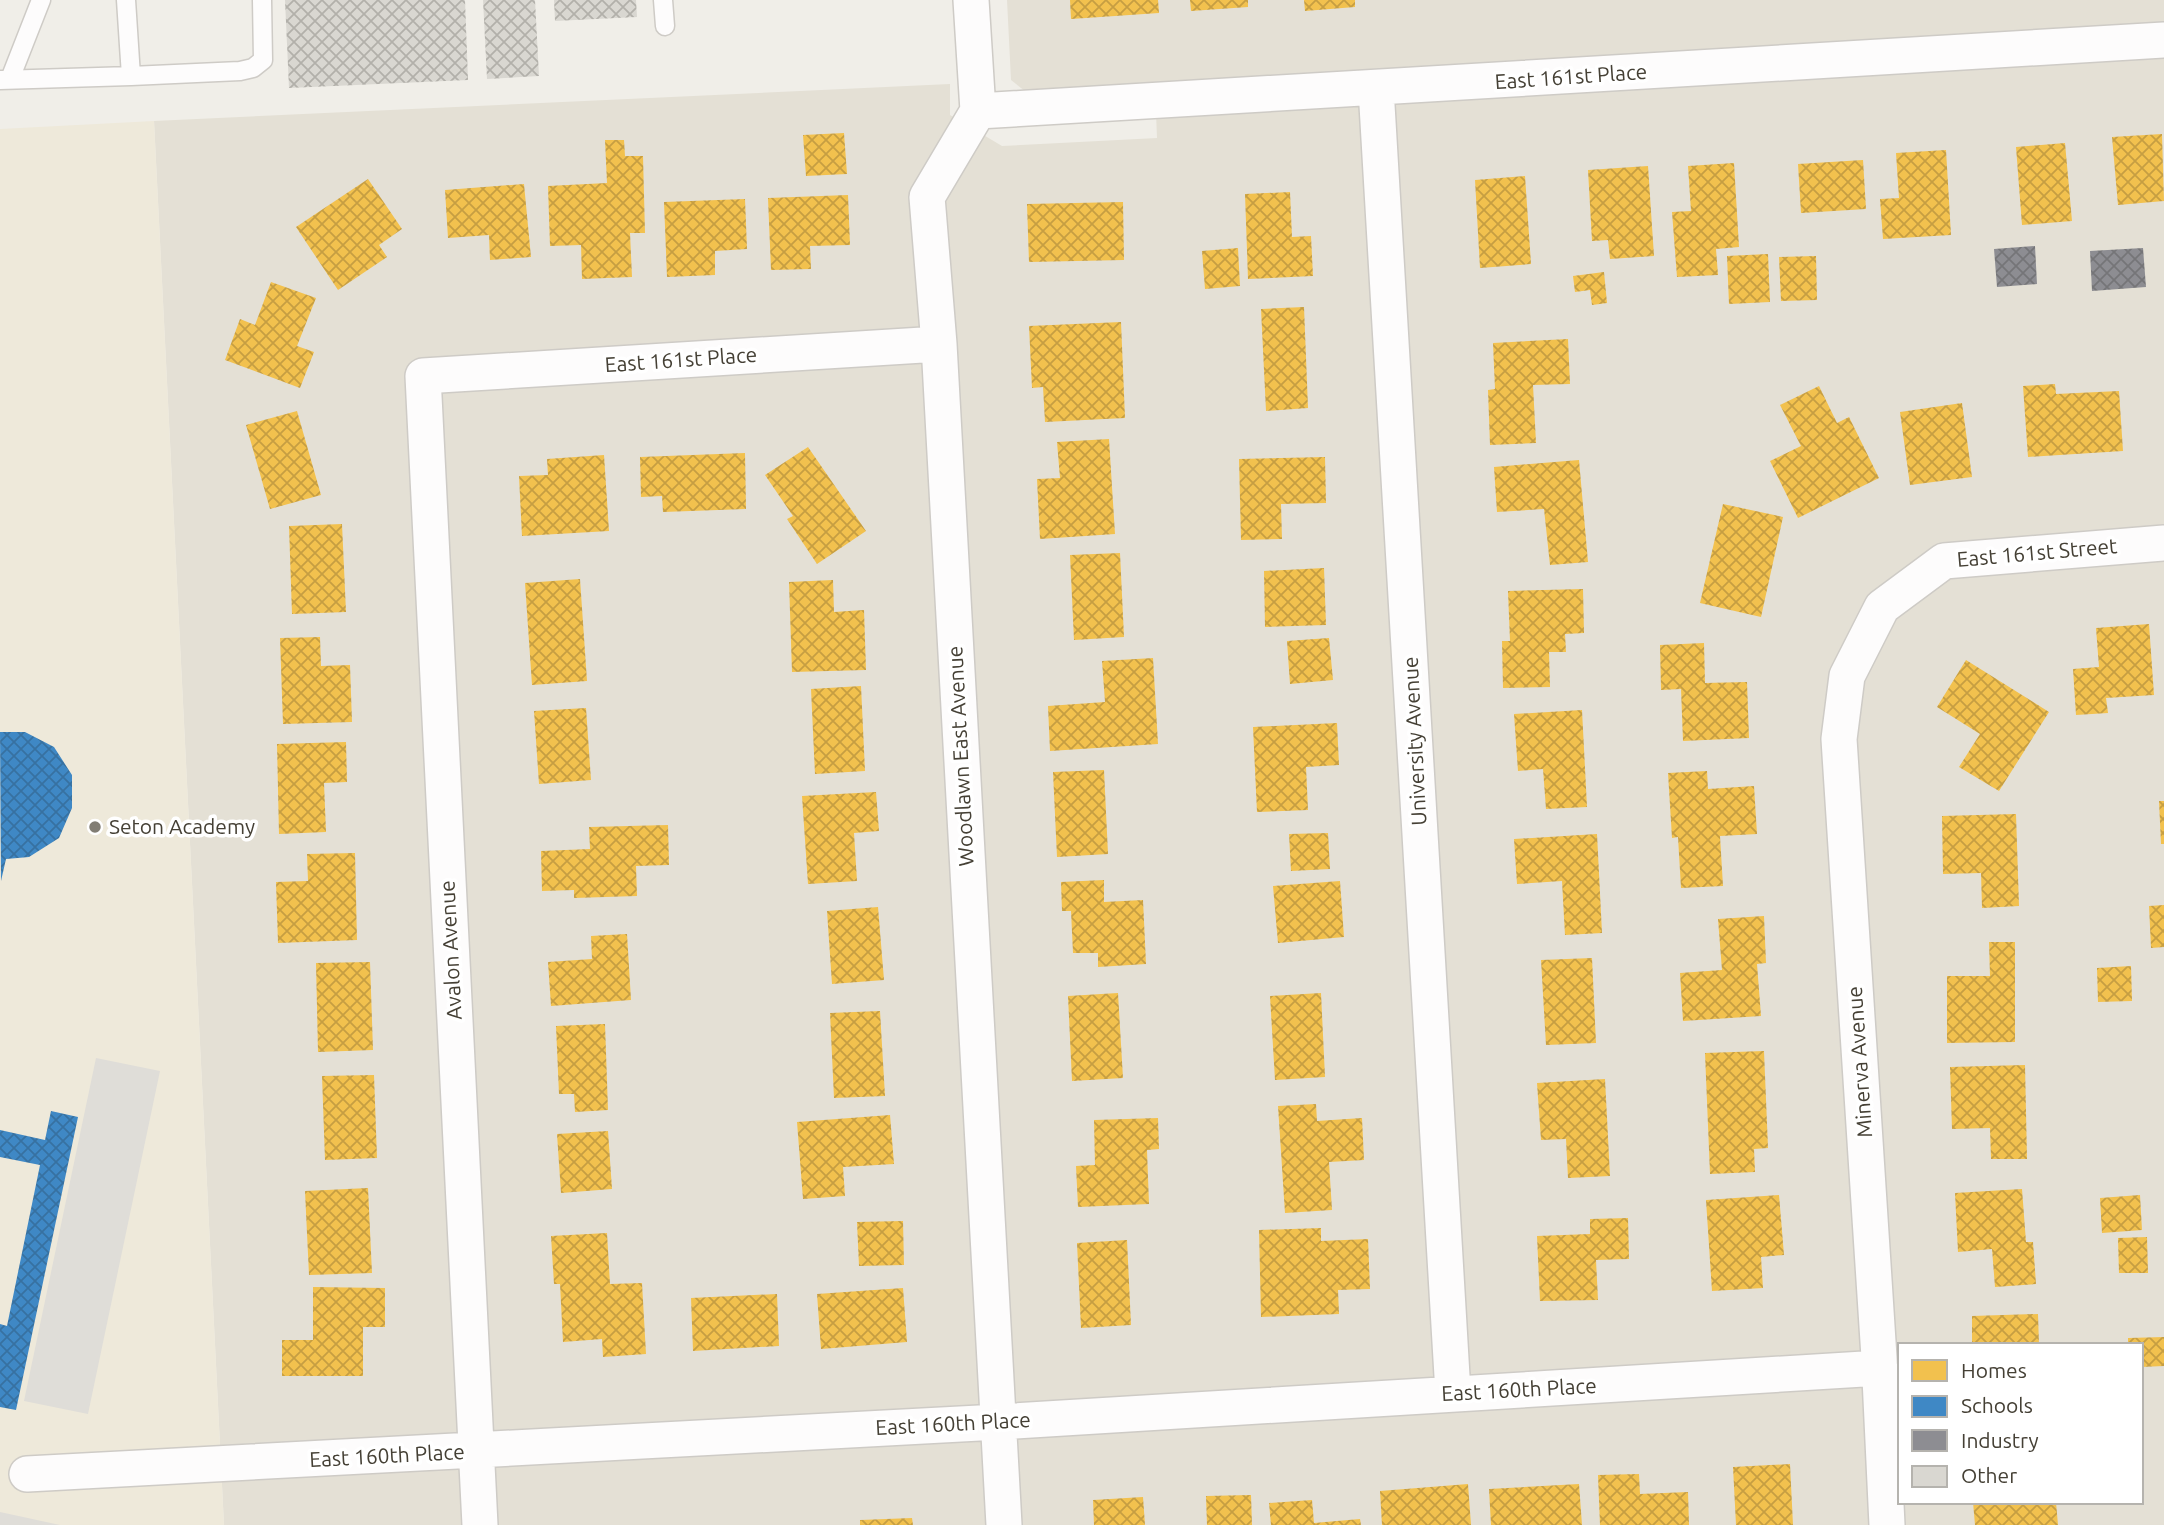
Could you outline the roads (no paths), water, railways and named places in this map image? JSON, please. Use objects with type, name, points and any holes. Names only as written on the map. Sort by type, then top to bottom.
[{"type":"street","points":[[971,0],[978,111]]},
{"type":"street","name":"East 161st Place","points":[[978,111],[2164,40]]},
{"type":"street","name":"University Avenue","points":[[1376,89],[1453,1393]]},
{"type":"street","name":"Woodlawn East Avenue","points":[[978,111],[927,197],[939,344],[1004,1525]]},
{"type":"street","name":"East 161st Place","points":[[424,376],[939,344]]},
{"type":"street","name":"Avalon Avenue","points":[[424,376],[480,1525]]},
{"type":"street","name":"East 161st Street","points":[[1882,607],[1944,561],[2164,543]]},
{"type":"street","name":"Minerva Avenue","points":[[1882,607],[1847,676],[1839,739],[1880,1368],[1887,1525]]},
{"type":"street","name":"East 160th Place","points":[[27,1474],[998,1422],[1880,1368]]},
{"type":"lane","points":[[41,0],[5,79],[131,76],[240,71],[253,68],[263,60],[262,0]]},
{"type":"lane","points":[[126,0],[131,76]]},
{"type":"lane","points":[[663,0],[665,26]]},
{"type":"place","name":"Seton Academy","points":[[95,827]]}]
